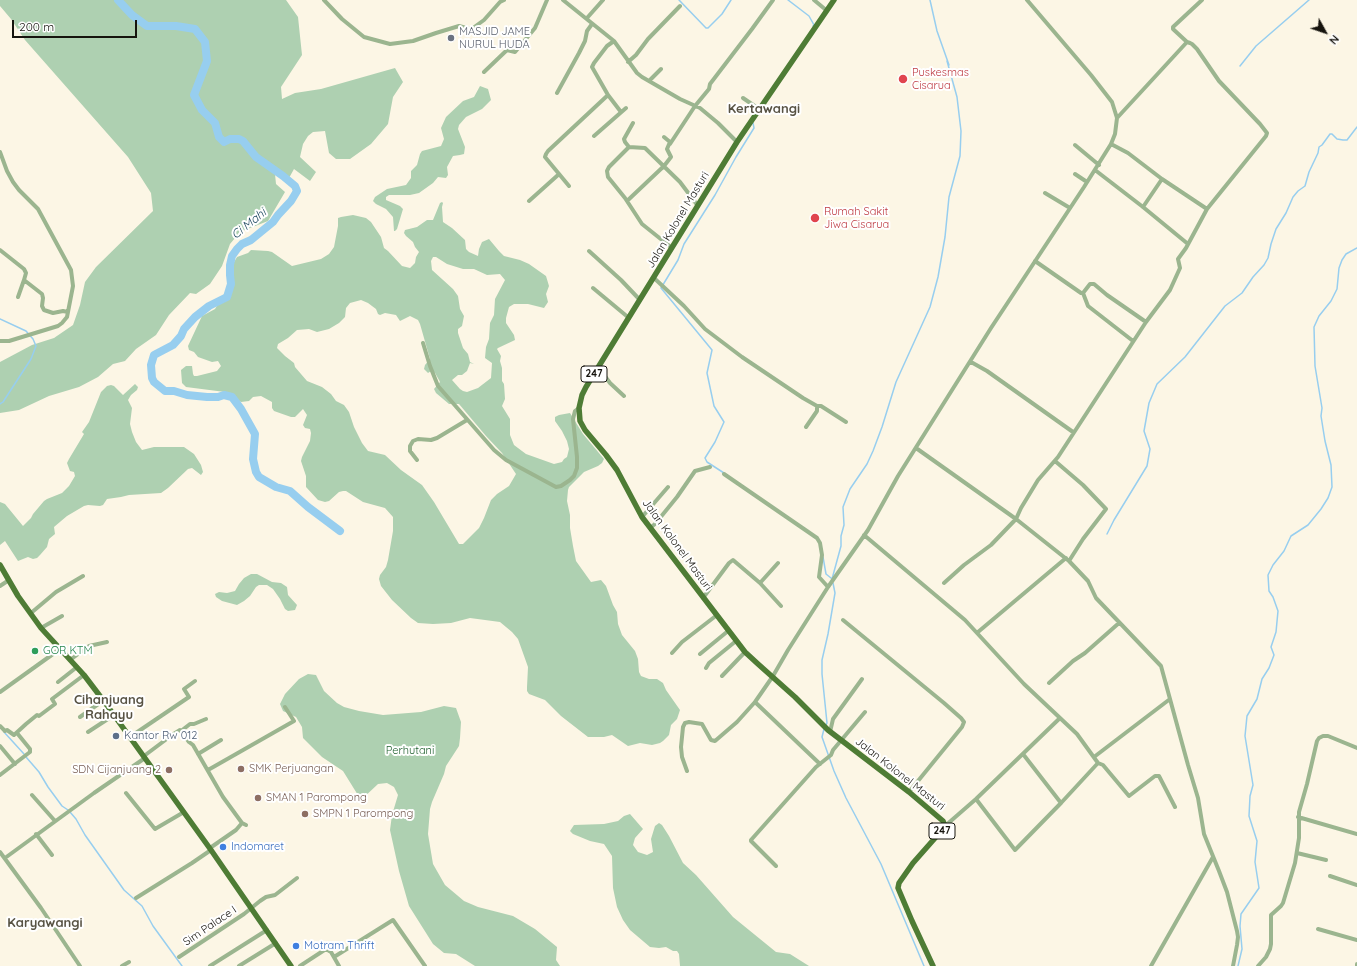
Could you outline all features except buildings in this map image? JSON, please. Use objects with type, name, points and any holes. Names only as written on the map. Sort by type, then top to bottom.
[{"type":"main road","name":"Jalan Kolonel Masturi","points":[[834,0],[759,109],[598,368],[582,395],[579,408],[580,421],[585,430],[617,470],[642,517],[745,652],[795,696],[827,730],[909,792],[943,821],[945,826],[913,863],[899,883],[898,888],[933,966]]},
{"type":"main road","points":[[0,565],[41,628],[77,667],[104,700],[211,849],[291,966]]},
{"type":"street","points":[[324,0],[342,19],[364,37],[390,44],[413,41],[459,26],[470,30],[484,20],[500,2],[504,0]]},
{"type":"street","points":[[484,72],[508,50],[515,52],[535,28],[547,0]]},
{"type":"street","points":[[563,0],[614,40],[637,73],[649,82],[700,108],[738,142]]},
{"type":"street","points":[[587,18],[603,0]]},
{"type":"street","points":[[627,201],[664,166],[671,156],[667,149],[670,144],[695,106],[709,90],[710,84],[773,0]]},
{"type":"street","points":[[814,0],[826,10]]},
{"type":"street","points":[[687,771],[682,756],[681,747],[683,727],[685,723],[689,722],[702,724],[711,740],[715,741],[737,722],[755,702],[828,587],[864,535],[991,328],[1099,165],[1111,144],[1115,134],[1117,118],[1112,102],[1027,0]]},
{"type":"street","points":[[944,583],[964,565],[991,545],[1011,526],[1038,480],[1055,461],[1133,341],[1170,290],[1180,268],[1178,259],[1207,209],[1267,133],[1219,82],[1197,49],[1190,43],[1186,42],[1173,29],[1173,27],[1202,0]]},
{"type":"street","points":[[628,62],[680,6]]},
{"type":"street","points":[[557,93],[579,53],[585,41],[587,31],[592,24]]},
{"type":"street","points":[[614,40],[607,46],[592,67],[621,112]]},
{"type":"street","points":[[1117,118],[1186,42]]},
{"type":"street","points":[[649,82],[661,69]]},
{"type":"street","points":[[569,186],[558,175],[546,158],[548,151],[608,94]]},
{"type":"street","points":[[744,98],[759,109]]},
{"type":"street","points":[[594,136],[626,108]]},
{"type":"street","points":[[633,123],[624,139],[625,142],[629,147],[645,148],[680,182],[698,206]]},
{"type":"street","points":[[664,137],[670,141],[670,144]]},
{"type":"street","points":[[1111,144],[1128,153],[1162,179],[1207,209]]},
{"type":"street","points":[[1075,145],[1099,165]]},
{"type":"street","points":[[629,147],[609,167],[607,171],[608,177],[627,201],[642,224],[672,248]]},
{"type":"street","points":[[0,152],[13,182],[38,209],[71,270],[73,278],[73,286],[65,320],[58,326],[10,341],[0,341]]},
{"type":"street","points":[[1095,170],[1188,244]]},
{"type":"street","points":[[1076,174],[1087,182]]},
{"type":"street","points":[[529,201],[558,175]]},
{"type":"street","points":[[1143,207],[1162,179]]},
{"type":"street","points":[[1045,193],[1070,208]]},
{"type":"street","points":[[0,250],[24,269],[26,273],[18,297]]},
{"type":"street","points":[[589,251],[621,280],[640,300]]},
{"type":"street","points":[[1035,261],[1083,293],[1088,306],[1133,341]]},
{"type":"street","points":[[654,278],[684,306],[705,329],[772,378],[803,398],[817,406],[821,406],[846,422]]},
{"type":"street","points":[[24,280],[42,294],[42,306],[44,310],[53,313],[63,311],[68,312]]},
{"type":"street","points":[[1083,293],[1090,284],[1094,284],[1107,295],[1146,322]]},
{"type":"street","points":[[593,288],[629,318]]},
{"type":"street","points":[[423,343],[438,386],[500,456],[556,487],[562,486],[570,480],[574,476],[577,468],[578,457],[573,419],[574,411],[579,408]]},
{"type":"street","points":[[971,362],[988,371],[1073,432]]},
{"type":"street","points":[[598,368],[610,383],[624,396]]},
{"type":"street","points":[[806,427],[817,411],[817,406]]},
{"type":"street","points":[[417,460],[410,451],[410,446],[413,441],[418,439],[431,440],[437,438],[467,420]]},
{"type":"street","points":[[916,448],[1016,519],[1067,560],[1088,581],[1096,598],[1161,666],[1198,798],[1204,834],[1227,892],[1238,937],[1233,966]]},
{"type":"street","points":[[978,632],[1067,560],[1106,509],[1083,485],[1055,461]]},
{"type":"street","points":[[650,528],[677,497],[695,471],[710,467]]},
{"type":"street","points":[[724,474],[817,538],[820,542],[822,555],[819,577],[828,587]]},
{"type":"street","points":[[642,517],[668,487]]},
{"type":"street","points":[[864,535],[978,632],[1024,684],[1076,734],[1098,763],[1103,765],[1129,796],[1155,776],[1159,776],[1175,807]]},
{"type":"street","points":[[703,598],[729,563],[733,560],[760,583],[781,606]]},
{"type":"street","points":[[760,583],[778,563]]},
{"type":"street","points":[[31,613],[56,592],[84,576]]},
{"type":"street","points":[[0,586],[9,580]]},
{"type":"street","points":[[41,628],[62,616]]},
{"type":"street","points":[[672,653],[682,642],[717,616]]},
{"type":"street","points":[[843,620],[944,703],[964,722],[962,727],[909,792]]},
{"type":"street","points":[[1049,683],[1119,623]]},
{"type":"street","points":[[700,654],[728,631]]},
{"type":"street","points":[[706,668],[709,663],[736,641]]},
{"type":"street","points":[[70,660],[89,646],[107,642]]},
{"type":"street","points":[[0,692],[60,649]]},
{"type":"street","points":[[722,676],[745,652]]},
{"type":"street","points":[[58,682],[77,667]]},
{"type":"street","points":[[0,726],[5,731],[7,730],[14,735],[26,724],[54,704],[52,699],[55,696],[84,675]]},
{"type":"street","points":[[827,730],[833,719],[862,679]]},
{"type":"street","points":[[130,737],[189,697],[184,689],[195,681]]},
{"type":"street","points":[[80,717],[104,700]]},
{"type":"street","points":[[1094,757],[1170,700]]},
{"type":"street","points":[[755,702],[820,764]]},
{"type":"street","points":[[208,770],[294,721],[286,707]]},
{"type":"street","points":[[776,866],[751,840],[829,756],[865,712]]},
{"type":"street","points":[[88,732],[114,715]]},
{"type":"street","points":[[945,826],[976,799],[1060,718]]},
{"type":"street","points":[[5,858],[36,834],[145,757],[172,735],[180,730],[181,731],[190,724],[206,719]]},
{"type":"street","points":[[136,898],[192,863],[244,824],[223,797],[193,745],[181,731]]},
{"type":"street","points":[[0,775],[30,752],[30,749],[17,732]]},
{"type":"street","points":[[1258,966],[1266,957],[1270,949],[1270,915],[1283,903],[1297,853],[1299,838],[1298,817],[1317,741],[1323,736],[1328,736],[1357,748]]},
{"type":"street","points":[[198,754],[221,740]]},
{"type":"street","points":[[0,746],[15,764]]},
{"type":"street","points":[[1023,754],[1061,803]]},
{"type":"street","points":[[976,799],[1016,850],[1098,763]]},
{"type":"street","points":[[126,793],[155,829],[184,812]]},
{"type":"street","points":[[32,795],[55,821]]},
{"type":"street","points":[[1298,817],[1357,834]]},
{"type":"street","points":[[36,834],[52,855]]},
{"type":"street","points":[[0,852],[80,966]]},
{"type":"street","points":[[1297,853],[1326,860]]},
{"type":"street","points":[[1151,966],[1213,857]]},
{"type":"street","points":[[1330,876],[1357,885]]},
{"type":"street","name":"Sim Palace I","points":[[179,957],[266,897],[276,895],[297,878]]},
{"type":"street","points":[[334,957],[393,920],[425,966]]},
{"type":"street","points":[[1318,929],[1357,940]]},
{"type":"street","points":[[210,966],[267,930]]},
{"type":"street","points":[[238,966],[276,943]]},
{"type":"street","points":[[300,966],[326,949],[334,957],[339,966]]},
{"type":"street","points":[[122,966],[129,962]]},
{"type":"green space","points":[[0,0],[286,0],[298,17],[302,55],[281,87],[282,99],[295,93],[321,89],[395,68],[403,82],[393,97],[388,124],[371,144],[350,159],[336,159],[329,153],[325,131],[313,132],[308,136],[303,144],[300,157],[316,172],[310,181],[294,169],[289,178],[275,174],[276,184],[285,192],[268,221],[240,232],[230,244],[222,266],[210,284],[196,294],[190,293],[169,315],[156,335],[136,349],[125,361],[113,364],[98,377],[79,387],[49,396],[19,410],[0,413],[0,362],[32,345],[54,338],[73,325],[80,305],[85,282],[96,267],[153,211],[151,193],[128,157],[25,40],[0,6]]},
{"type":"green space","points":[[480,86],[488,89],[491,100],[482,109],[466,117],[459,125],[458,129],[465,147],[464,154],[453,156],[447,167],[448,175],[446,178],[438,177],[433,183],[419,193],[410,195],[389,195],[386,197],[386,200],[400,206],[403,209],[397,229],[394,231],[393,217],[386,209],[373,201],[375,197],[387,189],[406,185],[411,178],[411,171],[417,165],[422,151],[441,146],[444,139],[441,128],[446,117],[463,101],[474,97]]},
{"type":"green space","points":[[440,203],[443,203],[443,222],[465,240],[466,249],[469,252],[478,256],[482,242],[489,239],[504,256],[529,264],[546,276],[549,286],[546,294],[548,302],[544,308],[528,304],[514,304],[509,307],[506,323],[514,335],[515,340],[497,349],[501,356],[502,381],[504,384],[505,399],[502,406],[510,419],[510,435],[514,445],[526,454],[554,464],[562,462],[567,457],[569,449],[562,431],[555,421],[555,417],[570,413],[583,434],[604,459],[598,466],[584,472],[569,487],[567,501],[573,546],[576,561],[591,582],[601,580],[606,586],[617,612],[618,624],[622,635],[635,651],[641,676],[649,679],[657,679],[663,683],[680,710],[677,719],[671,725],[669,735],[660,743],[652,745],[640,743],[628,746],[612,735],[604,737],[588,737],[561,716],[545,700],[529,694],[527,691],[528,667],[518,639],[500,622],[470,618],[451,623],[433,624],[418,623],[411,618],[392,600],[381,586],[379,579],[388,560],[393,531],[393,517],[385,508],[363,502],[346,491],[339,492],[329,501],[325,502],[318,500],[306,487],[306,476],[301,461],[310,441],[311,433],[310,429],[305,428],[303,425],[307,415],[303,409],[295,417],[291,417],[274,411],[272,408],[272,402],[261,396],[253,397],[249,401],[241,402],[225,392],[186,387],[182,383],[181,370],[186,366],[192,366],[194,376],[197,376],[217,371],[221,366],[218,361],[212,362],[198,357],[194,352],[189,350],[188,346],[202,316],[215,309],[232,284],[233,264],[237,257],[248,253],[251,250],[268,251],[272,252],[292,266],[321,259],[329,254],[334,247],[338,218],[353,215],[366,218],[371,222],[381,237],[384,248],[402,266],[410,268],[415,263],[419,252],[413,242],[404,233],[405,230],[417,227],[427,220],[433,220]],"holes":[[[433,257],[436,257],[447,264],[463,269],[474,269],[487,275],[500,274],[505,280],[495,299],[494,315],[490,323],[489,339],[486,347],[485,358],[492,363],[491,378],[478,388],[467,392],[460,389],[452,380],[458,375],[462,375],[467,371],[470,363],[474,364],[470,362],[468,354],[463,348],[458,333],[458,329],[462,326],[464,316],[460,309],[458,296],[453,289],[432,270],[431,261]],[[361,300],[376,309],[380,315],[385,313],[396,315],[400,321],[410,316],[418,320],[430,359],[425,365],[424,369],[428,373],[431,371],[435,373],[440,382],[434,389],[436,393],[449,404],[459,404],[502,453],[516,474],[509,486],[491,500],[479,528],[463,544],[459,544],[422,485],[401,470],[385,455],[368,451],[362,443],[349,412],[344,405],[336,401],[331,394],[322,387],[307,381],[295,367],[294,363],[277,348],[278,344],[297,330],[309,329],[317,332],[329,329],[345,317],[346,308],[350,303]]]},
{"type":"green space","points":[[135,384],[138,387],[137,390],[128,400],[132,408],[130,424],[136,442],[142,450],[154,447],[184,447],[194,454],[201,465],[203,472],[201,475],[192,468],[188,469],[161,493],[129,495],[107,499],[103,505],[100,506],[84,506],[67,516],[54,527],[55,534],[49,539],[47,547],[37,558],[33,559],[28,557],[18,561],[5,541],[0,545],[0,502],[5,504],[23,526],[44,501],[62,493],[69,486],[75,476],[74,472],[70,471],[67,463],[84,434],[82,432],[89,422],[101,392],[107,386],[111,385],[123,395]]},
{"type":"green space","points":[[251,574],[257,574],[272,582],[281,583],[287,587],[288,595],[297,605],[295,610],[288,611],[285,609],[273,589],[267,585],[259,585],[256,587],[250,596],[237,605],[222,601],[216,597],[215,594],[219,592],[227,593],[235,591],[244,578]]},
{"type":"green space","name":"Perhutani","points":[[308,674],[316,675],[324,691],[337,703],[344,707],[359,711],[383,715],[421,712],[444,706],[456,708],[461,722],[459,746],[446,766],[430,809],[428,834],[433,864],[445,885],[464,901],[478,907],[513,916],[535,929],[557,947],[556,960],[560,966],[475,966],[456,954],[444,953],[433,944],[409,906],[399,871],[390,830],[392,815],[398,795],[394,787],[387,783],[378,784],[361,800],[343,771],[322,757],[303,738],[302,727],[296,717],[283,711],[280,704],[285,694],[299,679]]},
{"type":"green space","points":[[630,814],[643,829],[635,838],[633,845],[638,852],[647,855],[653,852],[651,839],[655,826],[659,823],[662,825],[683,863],[696,875],[733,917],[776,952],[790,954],[809,966],[680,966],[679,954],[677,951],[673,951],[666,947],[650,947],[630,930],[617,907],[613,888],[612,856],[604,844],[590,841],[573,834],[570,831],[574,825],[604,824],[618,821],[624,816]]},
{"type":"waterway","name":"Ci Mahi","points":[[118,0],[132,15],[147,26],[176,26],[195,29],[205,42],[207,61],[194,95],[202,110],[215,123],[219,137],[224,142],[230,139],[239,139],[243,141],[256,157],[283,176],[295,186],[297,191],[291,201],[273,222],[251,240],[242,244],[232,256],[230,265],[231,284],[227,297],[209,306],[195,317],[184,329],[181,336],[173,345],[154,355],[151,365],[152,378],[154,382],[165,391],[174,391],[187,395],[207,397],[218,397],[224,395],[232,397],[241,409],[255,434],[253,459],[256,472],[259,477],[276,487],[290,491],[308,507],[340,531]]},
{"type":"waterway","points":[[679,0],[706,28],[708,28],[722,14],[731,0]]},
{"type":"waterway","points":[[788,0],[809,16],[814,25],[813,26]]},
{"type":"waterway","points":[[832,579],[841,546],[841,536],[844,525],[843,507],[850,489],[867,464],[873,451],[896,382],[930,307],[938,277],[945,237],[949,197],[960,156],[961,131],[957,97],[947,61],[949,65],[937,31],[930,0]]},
{"type":"waterway","points":[[1240,66],[1256,46],[1309,0]]},
{"type":"waterway","points":[[724,473],[707,462],[705,458],[715,442],[724,422],[714,406],[707,373],[712,350],[661,288],[678,260],[684,244],[715,195],[754,128],[753,123]]},
{"type":"waterway","points":[[1107,534],[1147,466],[1150,449],[1144,431],[1149,403],[1157,384],[1185,357],[1225,306],[1242,293],[1253,277],[1264,265],[1268,258],[1276,229],[1286,213],[1293,197],[1305,186],[1319,147],[1330,134],[1337,139],[1347,140],[1357,127]]},
{"type":"waterway","points":[[1238,966],[1242,949],[1240,926],[1241,914],[1259,888],[1255,862],[1257,841],[1249,816],[1250,796],[1253,785],[1245,736],[1247,716],[1257,699],[1262,679],[1269,668],[1274,655],[1271,647],[1276,632],[1278,611],[1269,591],[1268,575],[1273,565],[1284,551],[1291,536],[1308,525],[1328,498],[1332,487],[1331,465],[1325,441],[1321,416],[1322,408],[1315,366],[1314,327],[1319,316],[1331,301],[1337,289],[1339,268],[1342,260],[1346,254],[1357,248]]},
{"type":"waterway","points":[[0,319],[26,331],[33,339],[36,346],[31,359],[3,402],[0,404]]},
{"type":"waterway","points":[[823,557],[826,574],[831,578]]},
{"type":"waterway","points":[[826,725],[822,660],[835,593],[833,583]]},
{"type":"waterway","points":[[824,729],[822,737],[834,771],[846,798],[881,864],[924,966]]},
{"type":"waterway","points":[[4,732],[24,754]]},
{"type":"waterway","points":[[26,757],[39,772],[62,806],[68,810]]},
{"type":"waterway","points":[[70,812],[124,890],[142,906],[153,926],[182,966]]},
{"type":"place","name":"MASJID JAME NURUL HUDA","points":[[451,38]]},
{"type":"place","name":"Puskesmas Cisarua","points":[[903,79]]},
{"type":"place","name":"Rumah Sakit Jiwa Cisarua","points":[[815,218]]},
{"type":"place","name":"GOR KTM","points":[[35,651]]},
{"type":"place","name":"Kantor Rw 012","points":[[116,736]]},
{"type":"place","name":"SMK Perjuangan","points":[[241,769]]},
{"type":"place","name":"SDN Cijanjuang 2","points":[[169,770]]},
{"type":"place","name":"SMAN 1 Parompong","points":[[258,798]]},
{"type":"place","name":"SMPN 1 Parompong","points":[[305,814]]},
{"type":"place","name":"Indomaret","points":[[223,847]]},
{"type":"place","name":"Motram Thrift","points":[[296,946]]},
{"type":"district","name":"Kertawangi","points":[[764,109]]},
{"type":"district","name":"Cihanjuang Rahayu","points":[[109,708]]},
{"type":"district","name":"Karyawangi","points":[[45,923]]}]
